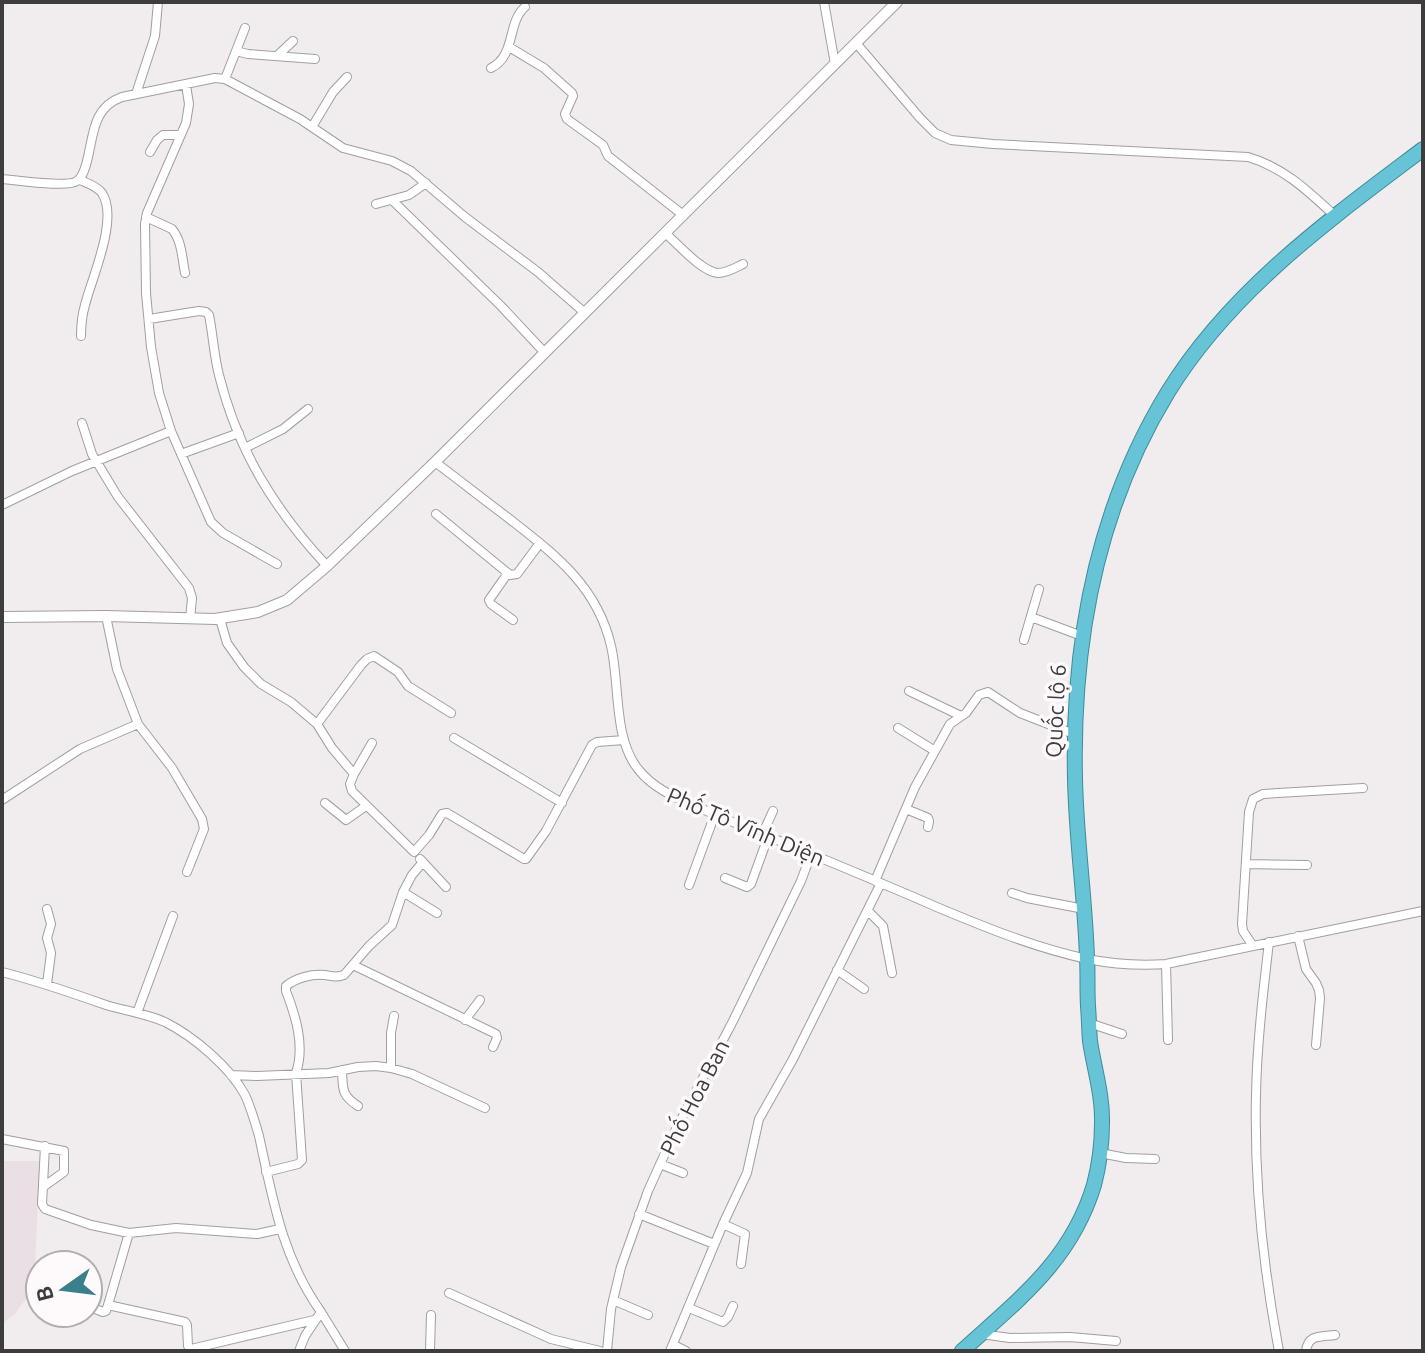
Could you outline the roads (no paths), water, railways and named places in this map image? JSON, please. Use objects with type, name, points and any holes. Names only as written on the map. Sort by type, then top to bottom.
[{"type":"highway","name":"Quốc lộ 6","points":[[962,1351],[1034,1287],[1058,1258],[1088,1200],[1100,1153],[1103,1121],[1089,1023],[1074,734],[1082,636],[1098,557],[1122,484],[1168,392],[1207,335],[1269,271],[1334,215],[1423,149]]},
{"type":"street","points":[[136,94],[155,36],[158,2]]},
{"type":"street","points":[[824,2],[835,64]]},
{"type":"street","points":[[2,617],[220,619],[274,607],[287,600],[327,566],[435,462],[897,2]]},
{"type":"street","points":[[491,68],[500,62],[509,47],[519,12],[525,7]]},
{"type":"street","points":[[225,79],[245,28]]},
{"type":"street","points":[[277,56],[293,41]]},
{"type":"street","points":[[856,43],[920,118],[935,133],[951,140],[1248,157],[1285,173],[1334,215]]},
{"type":"street","points":[[509,47],[544,68],[572,93],[565,114],[567,119],[603,145],[608,156],[683,215]]},
{"type":"street","points":[[236,51],[315,59]]},
{"type":"street","points":[[312,127],[333,92],[347,77]]},
{"type":"street","points":[[2,179],[75,183],[80,180],[88,158],[96,120],[112,100],[215,78],[225,79],[312,127],[343,148],[403,165],[585,313]]},
{"type":"street","points":[[186,85],[189,112],[146,217],[145,263],[154,370],[171,431],[211,522],[223,533],[277,564]]},
{"type":"street","points":[[150,152],[163,135],[180,135]]},
{"type":"street","points":[[80,180],[101,191],[106,204],[107,224],[103,248],[82,314],[81,336]]},
{"type":"street","points":[[376,204],[409,195],[426,183]]},
{"type":"street","points":[[392,200],[545,353]]},
{"type":"street","points":[[146,217],[175,233],[185,273]]},
{"type":"street","points":[[665,233],[713,272],[726,272],[743,264]]},
{"type":"street","points":[[149,319],[199,311],[209,315],[219,373],[254,468],[296,531],[327,566]]},
{"type":"street","points":[[245,448],[283,429],[308,409]]},
{"type":"street","points":[[82,423],[96,462],[132,516],[189,588],[192,598],[190,619]]},
{"type":"street","points":[[2,505],[171,431]]},
{"type":"street","points":[[181,454],[239,433]]},
{"type":"street","name":"Phố Tô Vĩnh Diện","points":[[435,462],[540,543],[582,583],[604,619],[616,665],[624,740],[636,767],[662,791],[982,926],[1088,959],[1134,965],[1166,964],[1423,911]]},
{"type":"street","points":[[436,514],[513,575],[517,574],[540,543]]},
{"type":"street","points":[[508,573],[489,600],[513,620]]},
{"type":"street","points":[[1024,640],[1039,589]]},
{"type":"street","points":[[106,616],[117,669],[138,724],[172,768],[202,819],[204,829],[187,872]]},
{"type":"street","points":[[1031,617],[1082,636]]},
{"type":"street","points":[[220,619],[227,643],[244,667],[261,684],[291,702],[317,724],[354,774]]},
{"type":"street","points":[[317,724],[361,665],[374,656],[398,672],[408,686],[451,713]]},
{"type":"street","points":[[909,691],[961,716]]},
{"type":"street","points":[[686,1351],[672,1348],[747,1173],[759,1119],[868,911],[915,787],[950,724],[968,711],[979,695],[988,692],[1020,713],[1074,734]]},
{"type":"street","points":[[2,800],[80,749],[138,724]]},
{"type":"street","points":[[898,728],[935,751]]},
{"type":"street","points":[[454,738],[562,803]]},
{"type":"street","points":[[414,852],[442,814],[447,813],[526,859],[546,831],[592,745],[624,740]]},
{"type":"street","points":[[372,743],[354,774],[350,784],[352,791],[446,887]]},
{"type":"street","points":[[1253,946],[1242,928],[1250,807],[1256,797],[1263,794],[1363,788]]},
{"type":"street","points":[[325,803],[346,820],[366,806]]},
{"type":"street","points":[[906,809],[928,818],[928,827]]},
{"type":"street","points":[[725,878],[747,887],[751,884],[773,811]]},
{"type":"street","points":[[689,885],[715,814]]},
{"type":"street","name":"Phố Hoa Ban","points":[[607,1351],[613,1300],[639,1214],[690,1100],[733,1021],[811,854]]},
{"type":"street","points":[[266,1172],[298,1164],[302,1160],[296,1073],[300,1048],[286,986],[310,976],[341,977],[392,925],[403,892],[423,862]]},
{"type":"street","points":[[1246,864],[1307,865]]},
{"type":"street","points":[[403,892],[437,913]]},
{"type":"street","points":[[1012,893],[1084,909]]},
{"type":"street","points":[[47,909],[51,924],[47,938],[51,953],[47,984]]},
{"type":"street","points":[[868,911],[883,926],[892,973]]},
{"type":"street","points":[[137,1013],[173,916]]},
{"type":"street","points":[[1298,936],[1306,969],[1319,990],[1316,1045]]},
{"type":"street","points":[[1269,942],[1257,1056],[1257,1150],[1262,1237],[1279,1351]]},
{"type":"street","points":[[1166,964],[1168,1040]]},
{"type":"street","points":[[353,965],[496,1034],[493,1047]]},
{"type":"street","points":[[837,970],[864,989]]},
{"type":"street","points":[[2,972],[163,1021],[208,1053],[231,1075],[242,1090],[255,1122],[280,1229],[296,1270],[345,1351]]},
{"type":"street","points":[[465,1020],[480,1000]]},
{"type":"street","points":[[391,1068],[394,1016]]},
{"type":"street","points":[[1089,1023],[1122,1034]]},
{"type":"street","points":[[231,1075],[329,1073],[376,1066],[412,1074],[485,1108]]},
{"type":"street","points":[[342,1070],[343,1093],[358,1106]]},
{"type":"street","points":[[242,1090],[257,1076]]},
{"type":"street","points":[[2,1139],[64,1151],[63,1174],[43,1187]]},
{"type":"street","points":[[45,1146],[45,1209],[91,1225],[129,1233],[176,1228],[257,1234],[280,1229]]},
{"type":"street","points":[[1100,1153],[1155,1159]]},
{"type":"street","points":[[660,1164],[683,1173]]},
{"type":"street","points":[[639,1214],[714,1244]]},
{"type":"street","points":[[723,1224],[745,1234],[741,1264]]},
{"type":"street","points":[[104,1312],[129,1233]]},
{"type":"street","points":[[449,1293],[542,1336],[600,1351]]},
{"type":"street","points":[[613,1300],[648,1315]]},
{"type":"street","points":[[108,1305],[185,1322],[188,1346],[192,1350],[314,1320]]},
{"type":"street","points":[[689,1308],[723,1322],[733,1306]]},
{"type":"street","points":[[297,1350],[321,1312]]},
{"type":"street","points":[[430,1351],[431,1315]]},
{"type":"street","points":[[981,1334],[1010,1338],[1070,1337],[1116,1341]]},
{"type":"street","points":[[1306,1351],[1311,1339],[1335,1335]]}]
